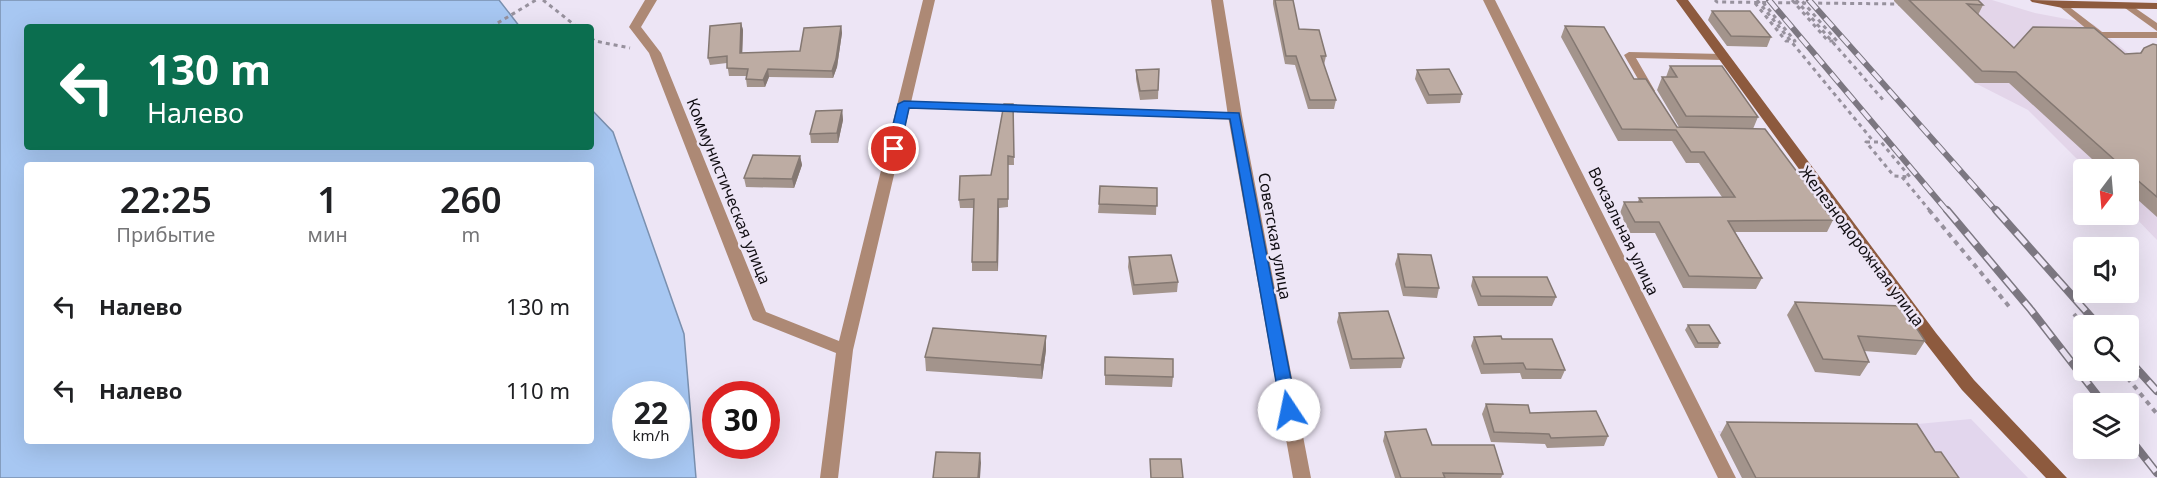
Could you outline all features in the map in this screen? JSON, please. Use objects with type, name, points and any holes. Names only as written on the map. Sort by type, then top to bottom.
[{"type":"street","name":"Коммунистическая улица","points":[[651,0],[635,27],[656,53],[759,316],[845,350]]},
{"type":"street","points":[[829,478],[845,350],[929,0]]},
{"type":"street","name":"Советская улица","points":[[1217,0],[1235,116],[1302,478]]},
{"type":"street","name":"Вокзальная улица","points":[[1489,0],[1727,478]]},
{"type":"street","name":"Железнодорожная улица","points":[[1682,0],[1724,57],[1774,136],[1968,385],[2058,478]]},
{"type":"street","points":[[2036,0],[2063,5],[2157,6]]},
{"type":"lane","points":[[2063,5],[2114,47]]},
{"type":"lane","points":[[2128,6],[2157,28]]},
{"type":"lane","points":[[2099,35],[2157,35]]},
{"type":"lane","points":[[1658,105],[1629,55],[1724,57]]},
{"type":"lane","points":[[904,104],[1235,116]]},
{"type":"path","points":[[496,24],[536,0]]},
{"type":"path","points":[[543,0],[573,24]]},
{"type":"path","points":[[1716,1],[1910,4]]},
{"type":"path","points":[[1758,1],[1795,41],[1786,41],[1758,1]]},
{"type":"path","points":[[1797,1],[1837,41],[1828,41],[1797,1]]},
{"type":"path","points":[[594,40],[656,53]]},
{"type":"path","points":[[1791,41],[1874,142]]},
{"type":"path","points":[[1832,41],[1885,102]]},
{"type":"path","points":[[1866,142],[1874,142],[1881,142],[1910,177],[1894,176],[1866,142]]},
{"type":"path","points":[[1902,177],[2012,310]]},
{"type":"path","points":[[2130,381],[2157,414]]},
{"type":"shaded area","points":[[1895,0],[1992,0],[2035,13],[2093,24],[2157,77],[2157,240],[2139,221],[2139,159],[2077,159],[2028,110],[1975,83]]},
{"type":"shaded area","points":[[1971,419],[2028,478],[1742,478],[1718,431],[1832,432]]},
{"type":"water","points":[[0,0],[499,0],[518,24],[24,24],[24,150],[594,150],[594,112],[613,132],[684,334],[688,381],[612,381],[612,459],[690,459],[690,406],[696,478],[0,478]]},
{"type":"building","points":[[1275,0],[1293,0],[1299,29],[1319,30],[1326,56],[1321,56],[1336,100],[1310,100],[1296,56],[1286,56]]},
{"type":"building","points":[[1909,0],[1978,0],[1983,5],[1967,4],[2014,48],[2033,27],[2094,28],[2125,54],[2141,53],[2144,48],[2153,44],[2157,45],[2157,197],[2139,181],[2139,159],[2114,159],[2016,72],[1982,71]]},
{"type":"building","points":[[1712,11],[1750,11],[1771,37],[1731,36]]},
{"type":"building","points":[[741,23],[740,53],[800,51],[804,28],[841,26],[832,71],[768,69],[763,80],[746,79],[748,69],[727,68],[727,56],[708,58],[710,26]]},
{"type":"building","points":[[1565,26],[1604,27],[1634,79],[1646,79],[1677,127],[1765,129],[1833,220],[1728,221],[1762,278],[1689,276],[1659,222],[1635,222],[1624,202],[1642,202],[1639,198],[1735,197],[1704,152],[1691,152],[1676,130],[1622,129]]},
{"type":"building","points":[[1670,66],[1722,66],[1758,117],[1686,116],[1662,77],[1677,77]]},
{"type":"building","points":[[1159,69],[1158,90],[1140,91],[1136,70]]},
{"type":"building","points":[[1449,69],[1462,94],[1429,95],[1417,70]]},
{"type":"building","points":[[1004,104],[1013,104],[1014,157],[1008,156],[1008,199],[998,199],[997,262],[972,262],[974,199],[959,200],[960,176],[991,175]]},
{"type":"building","points":[[842,110],[837,133],[810,134],[816,111]]},
{"type":"building","points":[[753,155],[800,156],[792,179],[744,178]]},
{"type":"building","points":[[1100,186],[1157,188],[1157,206],[1099,204]]},
{"type":"building","points":[[1398,254],[1431,255],[1439,288],[1405,287]]},
{"type":"building","points":[[1171,255],[1178,282],[1134,285],[1129,257]]},
{"type":"building","points":[[1473,277],[1547,277],[1556,297],[1481,296]]},
{"type":"building","points":[[1795,302],[1902,306],[1925,341],[1858,336],[1869,362],[1823,359]]},
{"type":"building","points":[[1388,311],[1404,358],[1352,359],[1339,313]]},
{"type":"building","points":[[1688,325],[1709,325],[1720,343],[1698,343]]},
{"type":"building","points":[[933,328],[1046,336],[1041,365],[925,357]]},
{"type":"building","points":[[1501,336],[1502,339],[1552,339],[1565,370],[1526,369],[1523,363],[1484,364],[1474,337]]},
{"type":"building","points":[[1105,357],[1173,359],[1173,377],[1105,375]]},
{"type":"building","points":[[1486,404],[1528,405],[1530,413],[1596,411],[1608,436],[1551,438],[1549,434],[1494,432]]},
{"type":"building","points":[[1727,422],[1917,424],[1935,452],[1941,452],[1959,478],[1756,478]]},
{"type":"building","points":[[1426,429],[1432,445],[1494,445],[1503,474],[1443,473],[1445,478],[1401,478],[1385,432]]},
{"type":"building","points":[[936,452],[980,453],[978,478],[933,478]]},
{"type":"building","points":[[1150,459],[1181,459],[1183,478],[1151,478]]},
{"type":"railway","points":[[1769,0],[1948,212]]},
{"type":"railway","points":[[1809,0],[1997,212]]},
{"type":"railway","points":[[1947,210],[2031,310],[2095,393]]},
{"type":"railway","points":[[1996,210],[2089,315]]},
{"type":"railway","points":[[2139,371],[2157,391]]},
{"type":"railway","points":[[2139,450],[2157,473]]},
{"type":"route","points":[[894,149],[904,104],[1235,116],[1289,410]]}]
